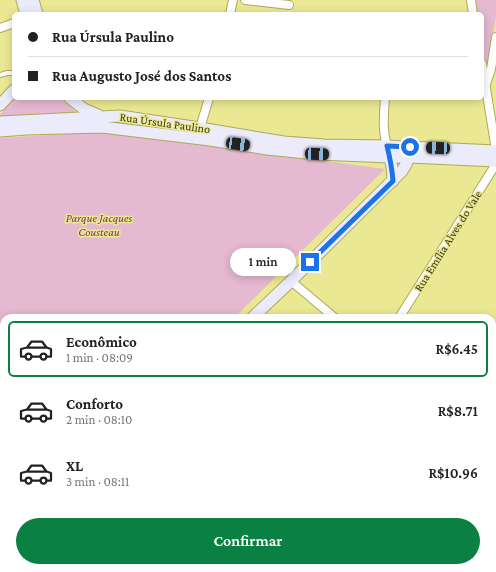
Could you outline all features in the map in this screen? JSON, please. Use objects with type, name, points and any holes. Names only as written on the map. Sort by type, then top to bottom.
[{"type":"main road","points":[[22,0],[25,12]]},
{"type":"main road","points":[[33,0],[36,12]]},
{"type":"main road","points":[[0,105],[12,92]]},
{"type":"main road","points":[[73,100],[84,109],[101,116]]},
{"type":"main road","name":"Rua Úrsula Paulino","points":[[0,122],[120,116],[284,142],[388,152]]},
{"type":"main road","name":"Rua Úrsula Paulino","points":[[0,131],[26,128],[102,127],[317,154],[496,150]]},
{"type":"main road","points":[[388,152],[392,167],[393,181]]},
{"type":"main road","points":[[256,314],[393,181],[407,164],[409,152]]},
{"type":"main road","name":"Rua Úrsula Paulino","points":[[409,152],[429,158],[496,162]]},
{"type":"main road","points":[[404,169],[416,162],[429,158]]},
{"type":"street","points":[[230,12],[233,0]]},
{"type":"street","points":[[245,0],[289,5]]},
{"type":"street","points":[[471,0],[473,12]]},
{"type":"street","points":[[0,28],[12,24]]},
{"type":"street","points":[[486,88],[491,69],[496,37]]},
{"type":"street","points":[[484,76],[496,150]]},
{"type":"street","points":[[486,88],[496,93]]},
{"type":"street","points":[[200,128],[208,100]]},
{"type":"street","points":[[385,100],[384,138],[388,152]]},
{"type":"street","name":"Rua Emília Alves do Vale","points":[[401,314],[496,162]]},
{"type":"street","points":[[291,281],[330,314]]},
{"type":"lane","points":[[0,75],[12,73]]},
{"type":"green space","points":[[474,0],[496,0],[496,16],[486,79],[484,66],[484,12],[476,12]]},
{"type":"green space","points":[[12,100],[64,100],[78,114],[0,117]]},
{"type":"green space","name":"Parque Jacques Cousteau","points":[[99,132],[193,139],[282,155],[385,169],[238,314],[0,314],[0,138]]},
{"type":"route","points":[[310,262],[393,181],[392,167],[387,146],[410,147]]}]
